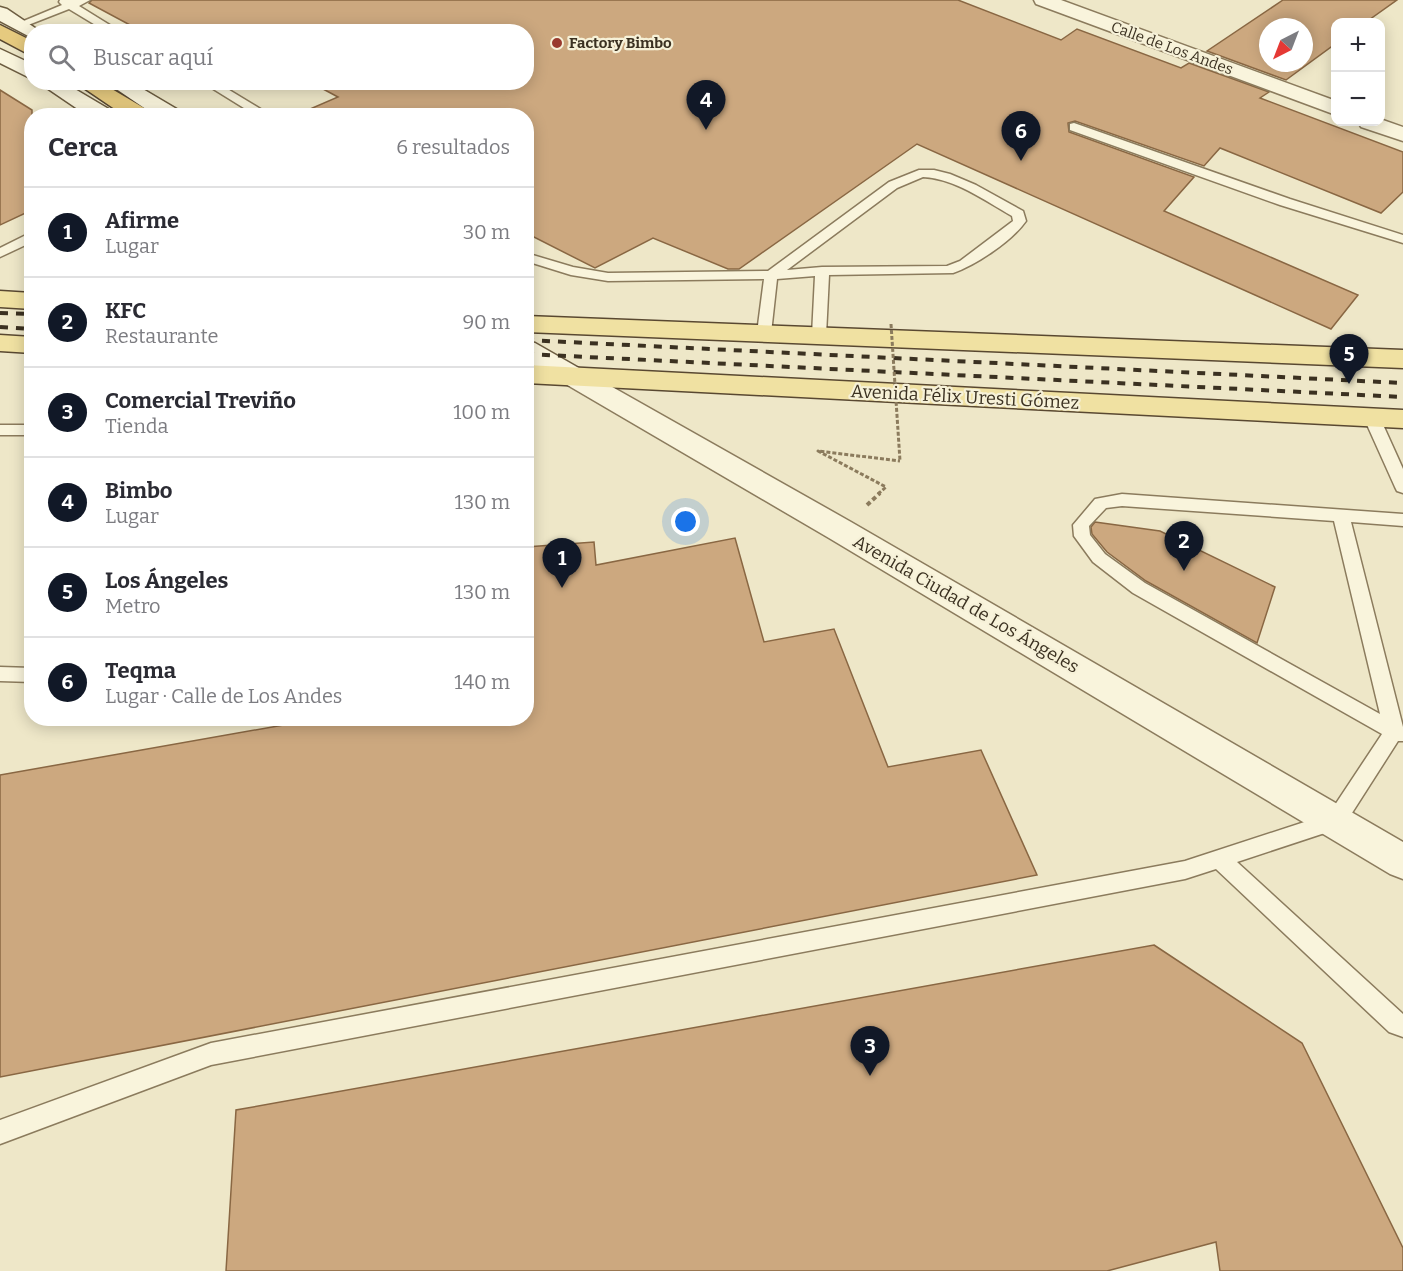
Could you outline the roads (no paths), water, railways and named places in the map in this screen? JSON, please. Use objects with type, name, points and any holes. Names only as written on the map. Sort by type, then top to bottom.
[{"type":"highway","points":[[0,31],[24,45]]},
{"type":"highway","points":[[98,90],[128,108]]},
{"type":"main road","points":[[0,299],[24,300]]},
{"type":"main road","points":[[534,324],[1403,359]]},
{"type":"main road","points":[[0,343],[24,344]]},
{"type":"main road","name":"Avenida Félix Uresti Gómez","points":[[534,374],[1403,419]]},
{"type":"street","name":"Calle de Los Andes","points":[[1043,0],[1331,108]]},
{"type":"street","points":[[0,13],[24,27]]},
{"type":"street","points":[[0,55],[24,68]]},
{"type":"street","points":[[61,90],[91,108]]},
{"type":"street","points":[[130,90],[159,108]]},
{"type":"street","points":[[1380,126],[1403,134]]},
{"type":"street","name":"Avenida Ciudad de Los Ángeles","points":[[534,354],[840,530],[1403,862]]},
{"type":"lane","points":[[32,24],[65,3],[85,0]]},
{"type":"lane","points":[[65,3],[102,24]]},
{"type":"lane","points":[[221,90],[252,108]]},
{"type":"lane","points":[[1074,127],[1285,202],[1403,239]]},
{"type":"lane","points":[[534,259],[571,271],[608,277],[771,275],[822,271],[948,270],[966,264],[1015,227],[1020,221],[1018,214],[942,175],[926,172],[911,175],[893,185],[771,275],[764,333]]},
{"type":"lane","points":[[0,253],[24,240]]},
{"type":"lane","points":[[819,335],[822,271]]},
{"type":"lane","points":[[1372,418],[1403,487]]},
{"type":"lane","points":[[0,430],[24,430]]},
{"type":"lane","points":[[1399,734],[1139,588],[1099,558],[1082,536],[1081,525],[1101,503],[1122,500],[1403,520]]},
{"type":"lane","points":[[1341,514],[1399,734]]},
{"type":"lane","points":[[0,674],[24,675]]},
{"type":"lane","points":[[0,1132],[211,1054],[1185,870],[1336,821],[1399,734]]},
{"type":"lane","points":[[1219,859],[1397,1024],[1403,1026]]},
{"type":"railway","points":[[0,313],[24,314]]},
{"type":"railway","points":[[0,327],[24,328]]},
{"type":"railway","points":[[534,340],[1403,383]]},
{"type":"railway","points":[[534,354],[1403,397]]},
{"type":"place","name":"Factory Bimbo","points":[[557,43]]},
{"type":"place","name":"Bimbo","points":[[706,130]]},
{"type":"place","name":"Teqma","points":[[1021,161]]},
{"type":"place","name":"Los Ángeles","points":[[1349,384]]},
{"type":"place","name":"KFC","points":[[1184,571]]},
{"type":"place","name":"Afirme","points":[[562,588]]},
{"type":"place","name":"Comercial Treviño","points":[[870,1076]]}]
